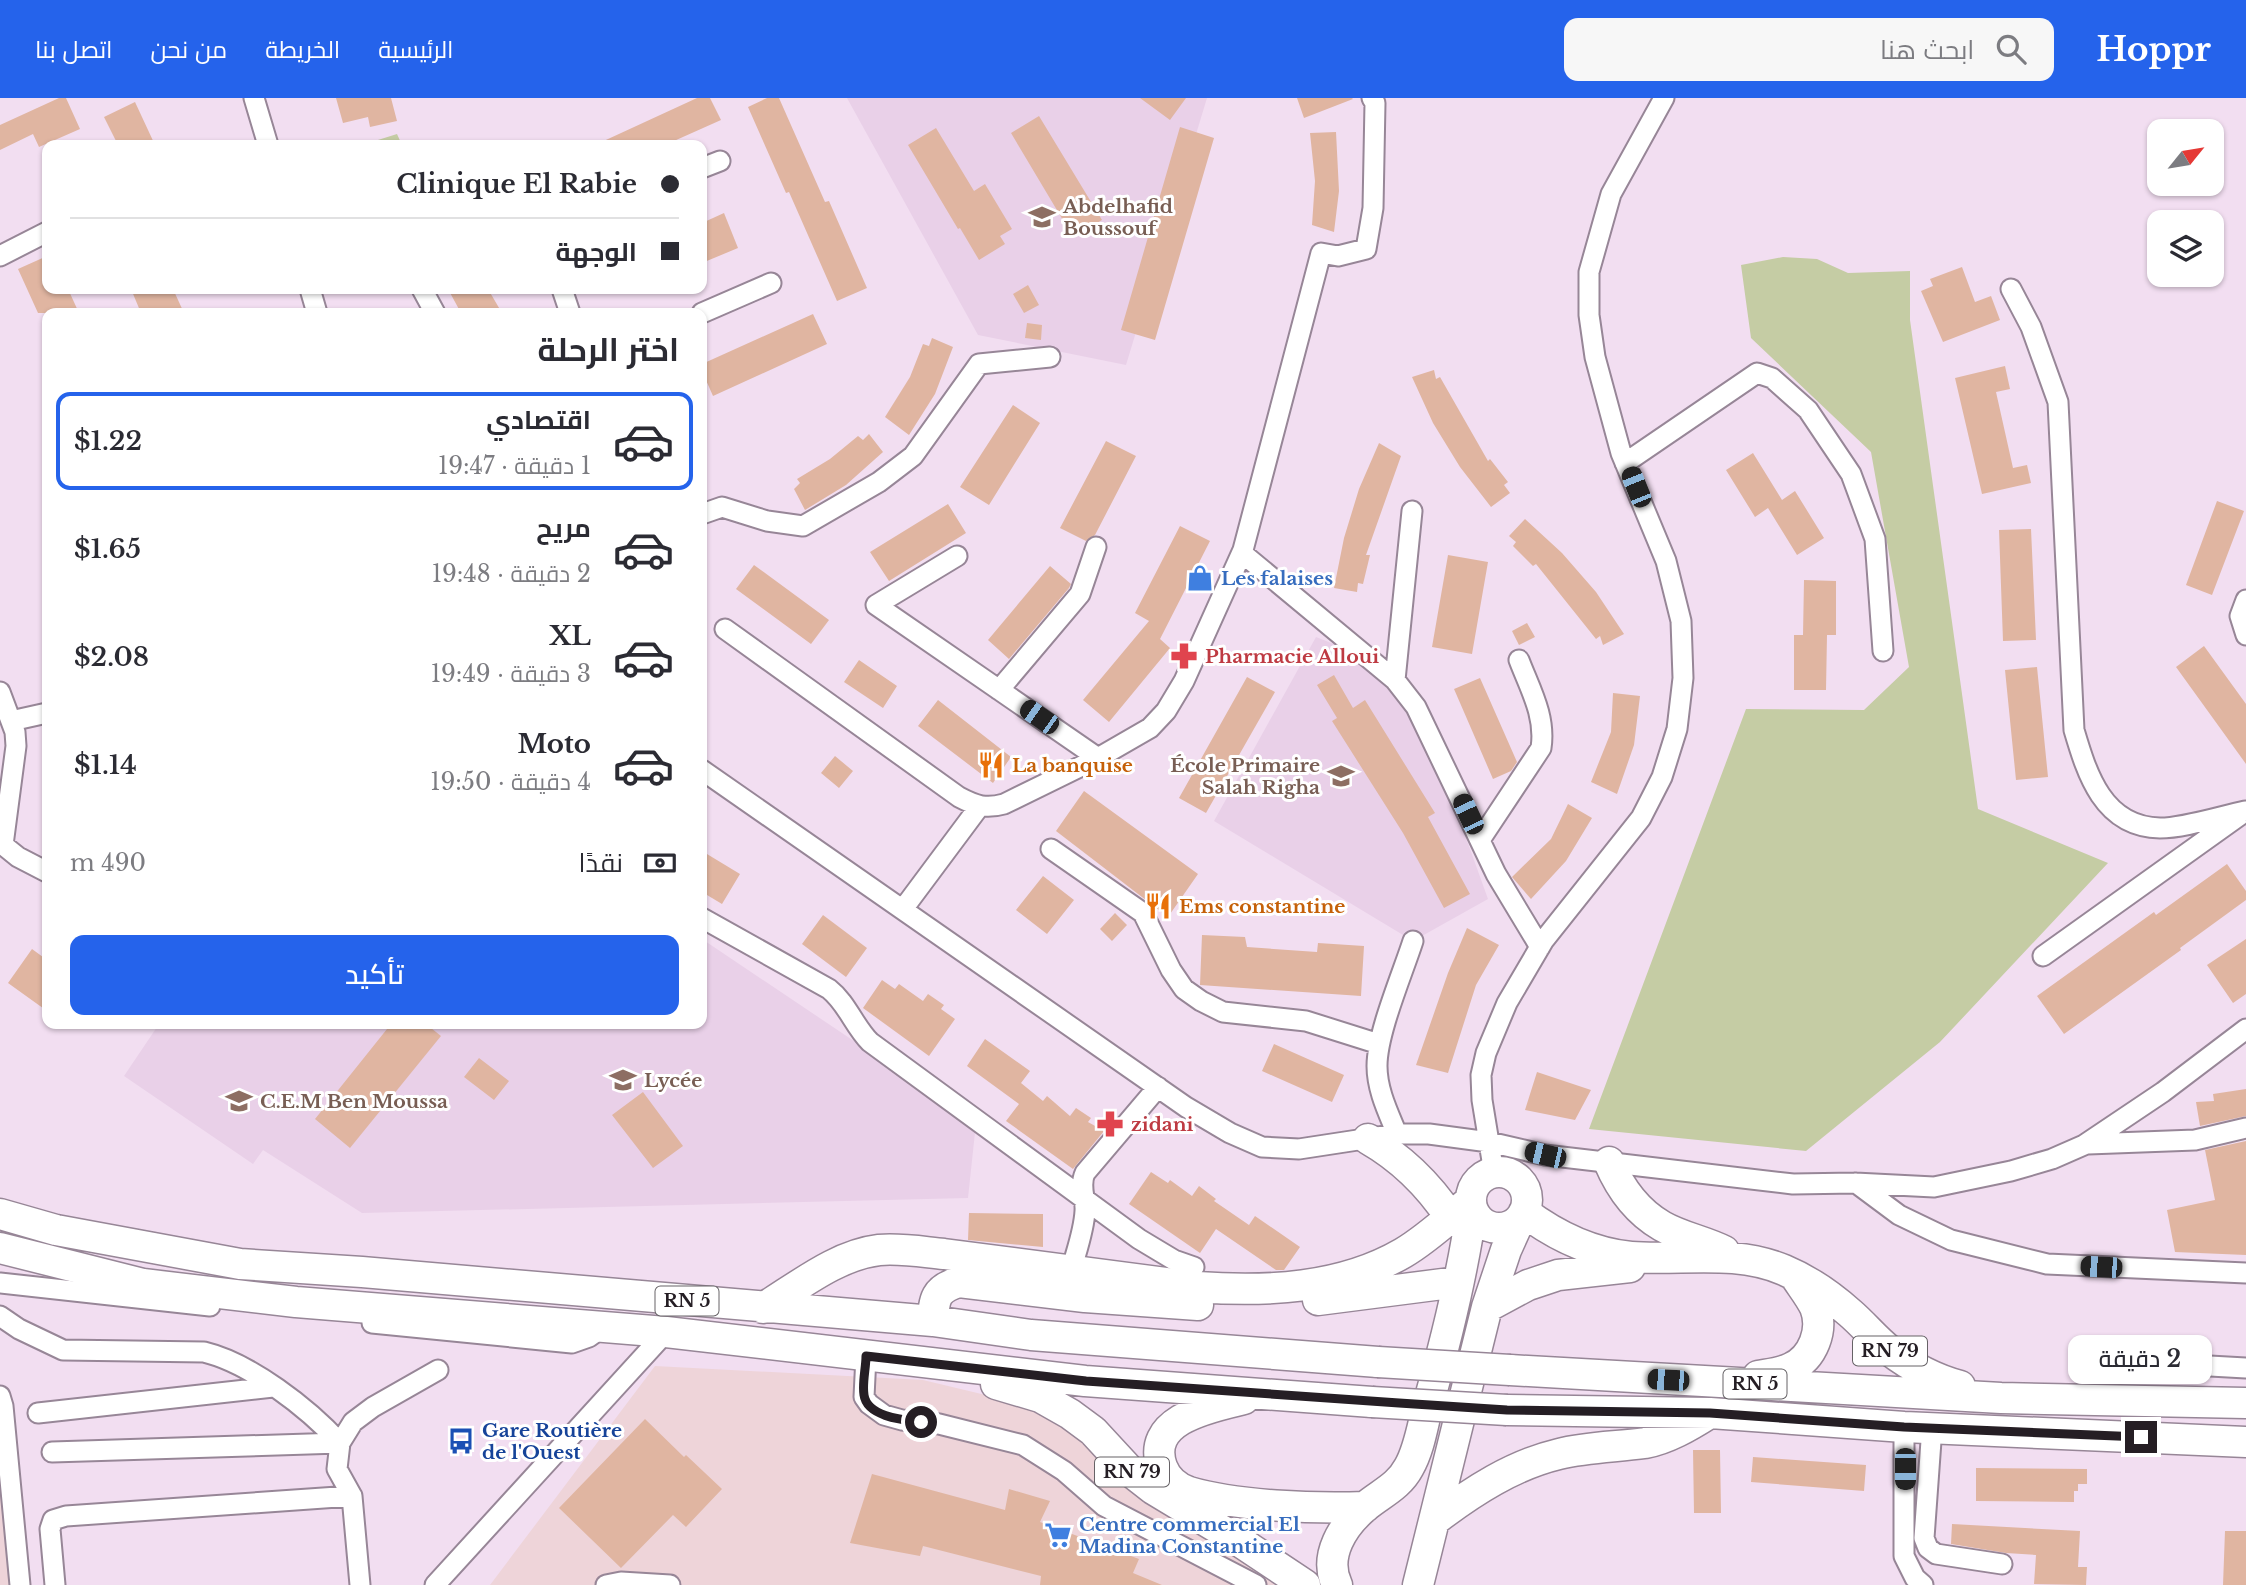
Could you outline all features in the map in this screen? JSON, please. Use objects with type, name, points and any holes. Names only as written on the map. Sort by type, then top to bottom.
[{"type":"highway","points":[[1383,1136],[1388,1151],[1423,1180],[1482,1221],[1497,1228],[1513,1224],[1522,1215]]},
{"type":"highway","points":[[1609,1163],[1617,1182],[1644,1214],[1662,1226],[1713,1245],[1736,1259]]},
{"type":"highway","points":[[1337,1585],[1332,1569],[1338,1538],[1365,1507],[1400,1481],[1415,1454],[1458,1282],[1465,1208],[1476,1185],[1487,1175],[1509,1174],[1521,1183],[1527,1197],[1487,1307],[1436,1519],[1416,1580]]},
{"type":"highway","points":[[763,1308],[824,1269],[878,1250],[944,1254],[1197,1287],[1233,1290],[1293,1287],[1375,1268],[1405,1252],[1465,1208]]},
{"type":"highway","name":"RN 5","points":[[0,1214],[56,1230],[240,1264],[933,1321],[1031,1335],[1378,1363],[1721,1383],[2001,1398],[2246,1403]]},
{"type":"highway","points":[[1522,1215],[1586,1247],[1609,1254],[1657,1257]]},
{"type":"highway","name":"RN 5","points":[[0,1248],[143,1284],[296,1302],[666,1332],[1086,1381],[1507,1410],[1710,1413],[1918,1427],[2246,1442]]},
{"type":"highway","points":[[1487,1307],[1543,1279],[1574,1272],[1635,1266],[1657,1257]]},
{"type":"highway","name":"RN 79","points":[[1657,1257],[1736,1259],[1766,1264],[1795,1276],[1834,1300],[1906,1362],[1947,1382],[2001,1398]]},
{"type":"highway","points":[[1721,1383],[1791,1368],[1812,1350],[1817,1337],[1815,1309],[1795,1276]]},
{"type":"highway","points":[[933,1321],[935,1298],[945,1287],[959,1282],[1143,1302],[1248,1306],[1311,1301],[1458,1282]]},
{"type":"highway","name":"RN 79","points":[[959,1365],[987,1381],[1054,1403],[1093,1431],[1130,1471],[1153,1489],[1305,1585]]},
{"type":"highway","name":"RN 79","points":[[1268,1394],[1197,1412],[1175,1423],[1163,1437],[1160,1446],[1161,1464],[1170,1481],[1187,1491],[1217,1498],[1365,1507]]},
{"type":"highway","points":[[1436,1519],[1475,1491],[1530,1462],[1588,1448],[1645,1443],[1669,1435],[1710,1413]]},
{"type":"street","points":[[254,98],[267,140]]},
{"type":"street","points":[[725,629],[959,797],[979,807],[1004,804],[1098,758],[1150,728],[1166,711],[1184,681],[1242,553],[1321,253],[1338,256],[1366,249],[1373,208],[1375,103],[1372,98]]},
{"type":"street","points":[[1494,1173],[1482,1100],[1481,1075],[1486,1053],[1507,1003],[1539,947],[1641,818],[1662,777],[1677,729],[1683,678],[1681,621],[1666,561],[1625,463],[1595,357],[1589,315],[1589,272],[1611,194],[1664,98]]},
{"type":"street","points":[[0,256],[42,235]]},
{"type":"street","points":[[707,311],[771,283]]},
{"type":"street","points":[[2011,289],[2031,327],[2058,402],[2074,730],[2087,774],[2104,802],[2128,821],[2159,828],[2246,811]]},
{"type":"street","points":[[707,512],[722,507],[766,521],[803,526],[879,482],[913,456],[979,364],[1050,357]]},
{"type":"street","points":[[1625,463],[1757,373],[1772,378],[1808,410],[1851,474],[1875,539],[1883,651]]},
{"type":"street","points":[[1395,680],[1412,511]]},
{"type":"street","points":[[999,690],[1080,594],[1096,547]]},
{"type":"street","points":[[1242,553],[1395,680],[1416,707],[1496,874],[1539,947]]},
{"type":"street","points":[[957,556],[876,605],[1098,758]]},
{"type":"street","points":[[2246,600],[2240,616],[2246,635]]},
{"type":"street","points":[[1480,840],[1541,748],[1544,731],[1540,713],[1519,660]]},
{"type":"street","points":[[0,692],[11,721],[16,746],[3,845],[18,857],[42,869]]},
{"type":"street","points":[[11,721],[42,714]]},
{"type":"street","points":[[707,773],[1158,1087],[1230,1133],[1262,1147],[1299,1149],[1383,1136],[1429,1134],[1489,1142],[1545,1155],[1793,1184],[1855,1183],[1934,1187],[2011,1171],[2052,1159],[2084,1144],[2162,1092],[2246,1029]]},
{"type":"street","points":[[903,909],[979,807]]},
{"type":"street","points":[[2043,956],[2246,811]]},
{"type":"street","points":[[1052,849],[1143,913],[1171,970],[1184,989],[1201,1001],[1223,1012],[1306,1021],[1379,1044]]},
{"type":"street","points":[[707,921],[829,989],[870,1042],[1157,1251],[1194,1267]]},
{"type":"street","points":[[1383,1136],[1377,1067],[1379,1044],[1413,941]]},
{"type":"street","points":[[1071,1271],[1084,1219],[1084,1173],[1158,1087]]},
{"type":"street","points":[[2084,1144],[2194,1140],[2246,1128]]},
{"type":"street","points":[[1855,1183],[1899,1215],[1951,1240],[2047,1264],[2246,1273]]},
{"type":"street","points":[[0,1283],[572,1343],[589,1337],[603,1326]]},
{"type":"street","points":[[0,1316],[19,1329],[63,1350],[204,1352],[222,1356],[273,1387],[326,1427],[340,1443]]},
{"type":"street","points":[[435,1585],[666,1332]]},
{"type":"street","points":[[866,1356],[864,1397],[884,1415],[939,1424],[1023,1445],[1064,1471],[1104,1506],[1256,1585]]},
{"type":"street","points":[[2157,1363],[2246,1368]]},
{"type":"street","points":[[360,1585],[352,1496],[337,1469],[340,1443],[353,1422],[373,1406],[438,1370]]},
{"type":"street","points":[[38,1413],[273,1387]]},
{"type":"street","points":[[0,1396],[20,1585]]},
{"type":"street","points":[[1918,1427],[1924,1538],[1928,1548],[1936,1555],[2002,1564]]},
{"type":"street","points":[[1918,1427],[1905,1556],[1915,1578],[1923,1585]]},
{"type":"street","points":[[52,1452],[340,1443]]},
{"type":"street","points":[[55,1585],[50,1529],[53,1520],[66,1516],[352,1496]]},
{"type":"street","points":[[606,1585],[621,1582],[670,1585]]},
{"type":"shaded area","name":"Abdelhafid Boussouf","points":[[847,98],[1207,98],[1126,365],[978,335]]},
{"type":"shaded area","name":"École Primaire Salah Righa","points":[[1316,637],[1364,656],[1428,732],[1488,899],[1413,941],[1214,821]]},
{"type":"shaded area","name":"Lycée","points":[[707,942],[976,1123],[968,1198],[362,1213],[263,1150],[253,1164],[124,1076],[156,1029],[707,1029]]},
{"type":"shaded area","points":[[655,1366],[923,1380],[1031,1406],[1303,1585],[490,1585]]},
{"type":"shaded area","points":[[0,1434],[14,1585],[0,1585]]},
{"type":"green space","points":[[397,134],[400,140],[378,140]]},
{"type":"green space","points":[[1783,257],[1817,259],[1848,273],[1910,271],[1910,320],[1978,809],[2108,863],[1940,1042],[1806,1151],[1589,1129],[1746,709],[1864,710],[1909,667],[1871,452],[1751,338],[1741,265]]},
{"type":"building","points":[[59,98],[66,98],[80,129],[55,140],[42,140],[42,146],[39,147],[33,134],[0,150],[0,125]]},
{"type":"building","points":[[336,98],[391,98],[397,121],[370,127],[368,117],[343,123]]},
{"type":"building","points":[[697,98],[710,98],[721,120],[676,140],[606,140]]},
{"type":"building","points":[[767,98],[779,98],[867,288],[837,301],[748,107]]},
{"type":"building","points":[[1140,98],[1186,98],[1170,120]]},
{"type":"building","points":[[1297,98],[1352,98],[1353,99],[1304,118]]},
{"type":"building","points":[[135,102],[153,140],[116,140],[104,117]]},
{"type":"building","points":[[1039,116],[1102,220],[1073,237],[1011,133]]},
{"type":"building","points":[[1180,127],[1214,138],[1155,340],[1121,330]]},
{"type":"building","points":[[936,128],[974,191],[985,184],[1012,229],[1000,236],[1005,244],[979,260],[908,145]]},
{"type":"building","points":[[1336,132],[1339,191],[1334,232],[1312,225],[1315,181],[1310,133]]},
{"type":"building","points":[[724,213],[738,248],[707,261],[707,221]]},
{"type":"building","points":[[42,258],[42,294],[70,294],[77,308],[42,308],[42,313],[38,313],[18,269]]},
{"type":"building","points":[[1962,267],[1975,302],[1991,296],[2000,320],[1943,342],[1921,291],[1933,286],[1930,279]]},
{"type":"building","points":[[1028,285],[1039,305],[1024,313],[1013,294]]},
{"type":"building","points":[[133,294],[175,294],[182,308],[139,308]]},
{"type":"building","points":[[451,294],[491,294],[499,308],[458,308]]},
{"type":"building","points":[[813,314],[827,344],[713,396],[707,382],[707,362]]},
{"type":"building","points":[[1027,323],[1042,325],[1041,340],[1025,338]]},
{"type":"building","points":[[932,338],[953,347],[935,394],[909,435],[885,417],[910,377],[923,344],[929,346]]},
{"type":"building","points":[[2005,366],[2010,389],[1996,392],[2013,468],[2027,465],[2031,483],[1982,494],[1955,378]]},
{"type":"building","points":[[1434,370],[1436,379],[1440,377],[1488,461],[1490,459],[1508,482],[1504,485],[1510,493],[1491,507],[1460,467],[1433,423],[1412,377]]},
{"type":"building","points":[[1013,405],[1040,423],[989,505],[960,487]]},
{"type":"building","points":[[869,434],[883,452],[846,485],[805,510],[794,489],[800,483],[797,479],[830,459],[858,436],[863,440]]},
{"type":"building","points":[[1106,441],[1136,456],[1095,535],[1086,541],[1060,528]]},
{"type":"building","points":[[1379,443],[1401,456],[1366,555],[1370,555],[1363,584],[1358,583],[1357,592],[1334,588],[1344,538],[1359,489]]},
{"type":"building","points":[[1753,453],[1782,500],[1795,491],[1824,538],[1797,555],[1768,508],[1755,517],[1726,470]]},
{"type":"building","points":[[2217,501],[2244,511],[2212,595],[2186,585]]},
{"type":"building","points":[[948,504],[966,533],[889,581],[870,552]]},
{"type":"building","points":[[1525,519],[1562,553],[1596,592],[1624,634],[1603,645],[1600,636],[1596,639],[1536,564],[1533,566],[1513,546],[1516,542],[1509,536]]},
{"type":"building","points":[[1180,526],[1210,541],[1160,639],[1170,648],[1109,722],[1083,700],[1149,621],[1135,613]]},
{"type":"building","points":[[2031,529],[2036,640],[2003,641],[1999,530]]},
{"type":"building","points":[[1448,555],[1488,562],[1472,654],[1432,647]]},
{"type":"building","points":[[754,565],[829,620],[811,644],[736,589]]},
{"type":"building","points":[[1050,566],[1071,584],[1009,659],[988,640]]},
{"type":"building","points":[[1804,580],[1836,581],[1836,635],[1827,635],[1826,690],[1794,690],[1794,635],[1803,635]]},
{"type":"building","points":[[1527,623],[1535,637],[1519,645],[1512,631]]},
{"type":"building","points":[[2204,646],[2246,704],[2246,764],[2176,667]]},
{"type":"building","points":[[859,660],[897,686],[883,708],[844,682]]},
{"type":"building","points":[[2037,667],[2048,777],[2016,780],[2005,670]]},
{"type":"building","points":[[1334,675],[1353,708],[1365,700],[1435,813],[1428,817],[1470,894],[1444,908],[1403,833],[1332,721],[1337,718],[1317,685]]},
{"type":"building","points":[[1247,677],[1275,692],[1206,813],[1179,798]]},
{"type":"building","points":[[1480,678],[1517,762],[1511,771],[1493,779],[1454,689]]},
{"type":"building","points":[[1613,693],[1640,696],[1634,745],[1617,794],[1591,782],[1611,732]]},
{"type":"building","points":[[938,700],[1011,757],[993,783],[918,726]]},
{"type":"building","points":[[835,756],[853,771],[839,788],[821,773]]},
{"type":"building","points":[[1084,791],[1198,874],[1168,917],[1056,831]]},
{"type":"building","points":[[1568,804],[1592,818],[1566,861],[1531,899],[1512,877],[1551,839]]},
{"type":"building","points":[[707,854],[740,874],[722,904],[707,895]]},
{"type":"building","points":[[2227,864],[2246,891],[2246,900],[2064,1034],[2037,996],[2154,912],[2156,915]]},
{"type":"building","points":[[1043,876],[1074,900],[1047,934],[1016,910]]},
{"type":"building","points":[[1115,913],[1127,925],[1112,941],[1100,929]]},
{"type":"building","points":[[823,915],[867,948],[846,977],[802,944]]},
{"type":"building","points":[[1467,928],[1499,945],[1476,985],[1448,1073],[1416,1065],[1448,973]]},
{"type":"building","points":[[1202,935],[1245,937],[1247,947],[1317,952],[1318,943],[1364,946],[1361,996],[1200,985]]},
{"type":"building","points":[[2246,939],[2246,994],[2233,1003],[2207,965]]},
{"type":"building","points":[[32,949],[42,956],[42,1007],[8,983]]},
{"type":"building","points":[[882,980],[895,989],[899,984],[923,1001],[928,994],[944,1005],[941,1009],[955,1019],[929,1056],[863,1008]]},
{"type":"building","points":[[387,1029],[432,1029],[441,1036],[350,1148],[315,1119]]},
{"type":"building","points":[[985,1039],[1030,1071],[1021,1083],[1043,1101],[1047,1096],[1070,1116],[1076,1108],[1091,1118],[1088,1122],[1104,1131],[1073,1169],[1006,1121],[1019,1104],[967,1066]]},
{"type":"building","points":[[1274,1044],[1344,1075],[1332,1102],[1262,1071]]},
{"type":"building","points":[[479,1058],[509,1081],[494,1100],[464,1077]]},
{"type":"building","points":[[1537,1072],[1591,1090],[1575,1120],[1525,1110]]},
{"type":"building","points":[[2246,1089],[2246,1116],[2200,1126],[2196,1102],[2214,1101],[2213,1094]]},
{"type":"building","points":[[643,1092],[683,1146],[653,1168],[612,1115]]},
{"type":"building","points":[[2246,1141],[2246,1255],[2175,1252],[2167,1210],[2215,1200],[2205,1150]]},
{"type":"building","points":[[1151,1172],[1168,1183],[1170,1180],[1192,1196],[1199,1186],[1216,1199],[1214,1201],[1249,1225],[1255,1216],[1300,1247],[1284,1270],[1276,1270],[1216,1229],[1200,1253],[1129,1204]]},
{"type":"building","points":[[969,1213],[1043,1214],[1043,1247],[968,1240]]},
{"type":"building","points":[[645,1419],[722,1489],[686,1527],[673,1515],[621,1568],[559,1508]]},
{"type":"building","points":[[1693,1450],[1720,1450],[1721,1513],[1694,1513]]},
{"type":"building","points":[[1753,1457],[1866,1465],[1864,1491],[1751,1482]]},
{"type":"building","points":[[1976,1468],[2087,1469],[2087,1484],[2078,1484],[2078,1491],[2074,1491],[2074,1502],[1976,1501]]},
{"type":"building","points":[[872,1474],[1005,1510],[1009,1489],[1050,1501],[1040,1522],[1139,1559],[1133,1573],[1162,1585],[1040,1585],[1041,1576],[923,1546],[920,1556],[850,1543]]},
{"type":"building","points":[[1952,1524],[2080,1531],[2078,1567],[2087,1567],[2086,1585],[2034,1584],[2036,1555],[1951,1544]]},
{"type":"building","points":[[2225,1531],[2246,1531],[2246,1585],[2223,1585]]},
{"type":"place","name":"Abdelhafid Boussouf","points":[[1042,217]]},
{"type":"place","name":"Les falaises","points":[[1200,578]]},
{"type":"place","name":"Pharmacie Alloui","points":[[1184,656]]},
{"type":"place","name":"La banquise","points":[[991,765]]},
{"type":"place","name":"École Primaire Salah Righa","points":[[1341,776]]},
{"type":"place","name":"Ems constantine","points":[[1158,906]]},
{"type":"place","name":"Lycée","points":[[623,1080]]},
{"type":"place","name":"C.E.M Ben Moussa","points":[[239,1101]]},
{"type":"place","name":"zidani","points":[[1110,1124]]},
{"type":"place","name":"Gare Routière de l'Ouest","points":[[461,1441]]},
{"type":"place","name":"Centre commercial El Madina Constantine","points":[[1058,1535]]},
{"type":"route","points":[[921,1422],[884,1415],[869,1404],[864,1397],[866,1356],[1086,1381],[1507,1410],[1710,1413],[1904,1427],[2141,1437]]}]
